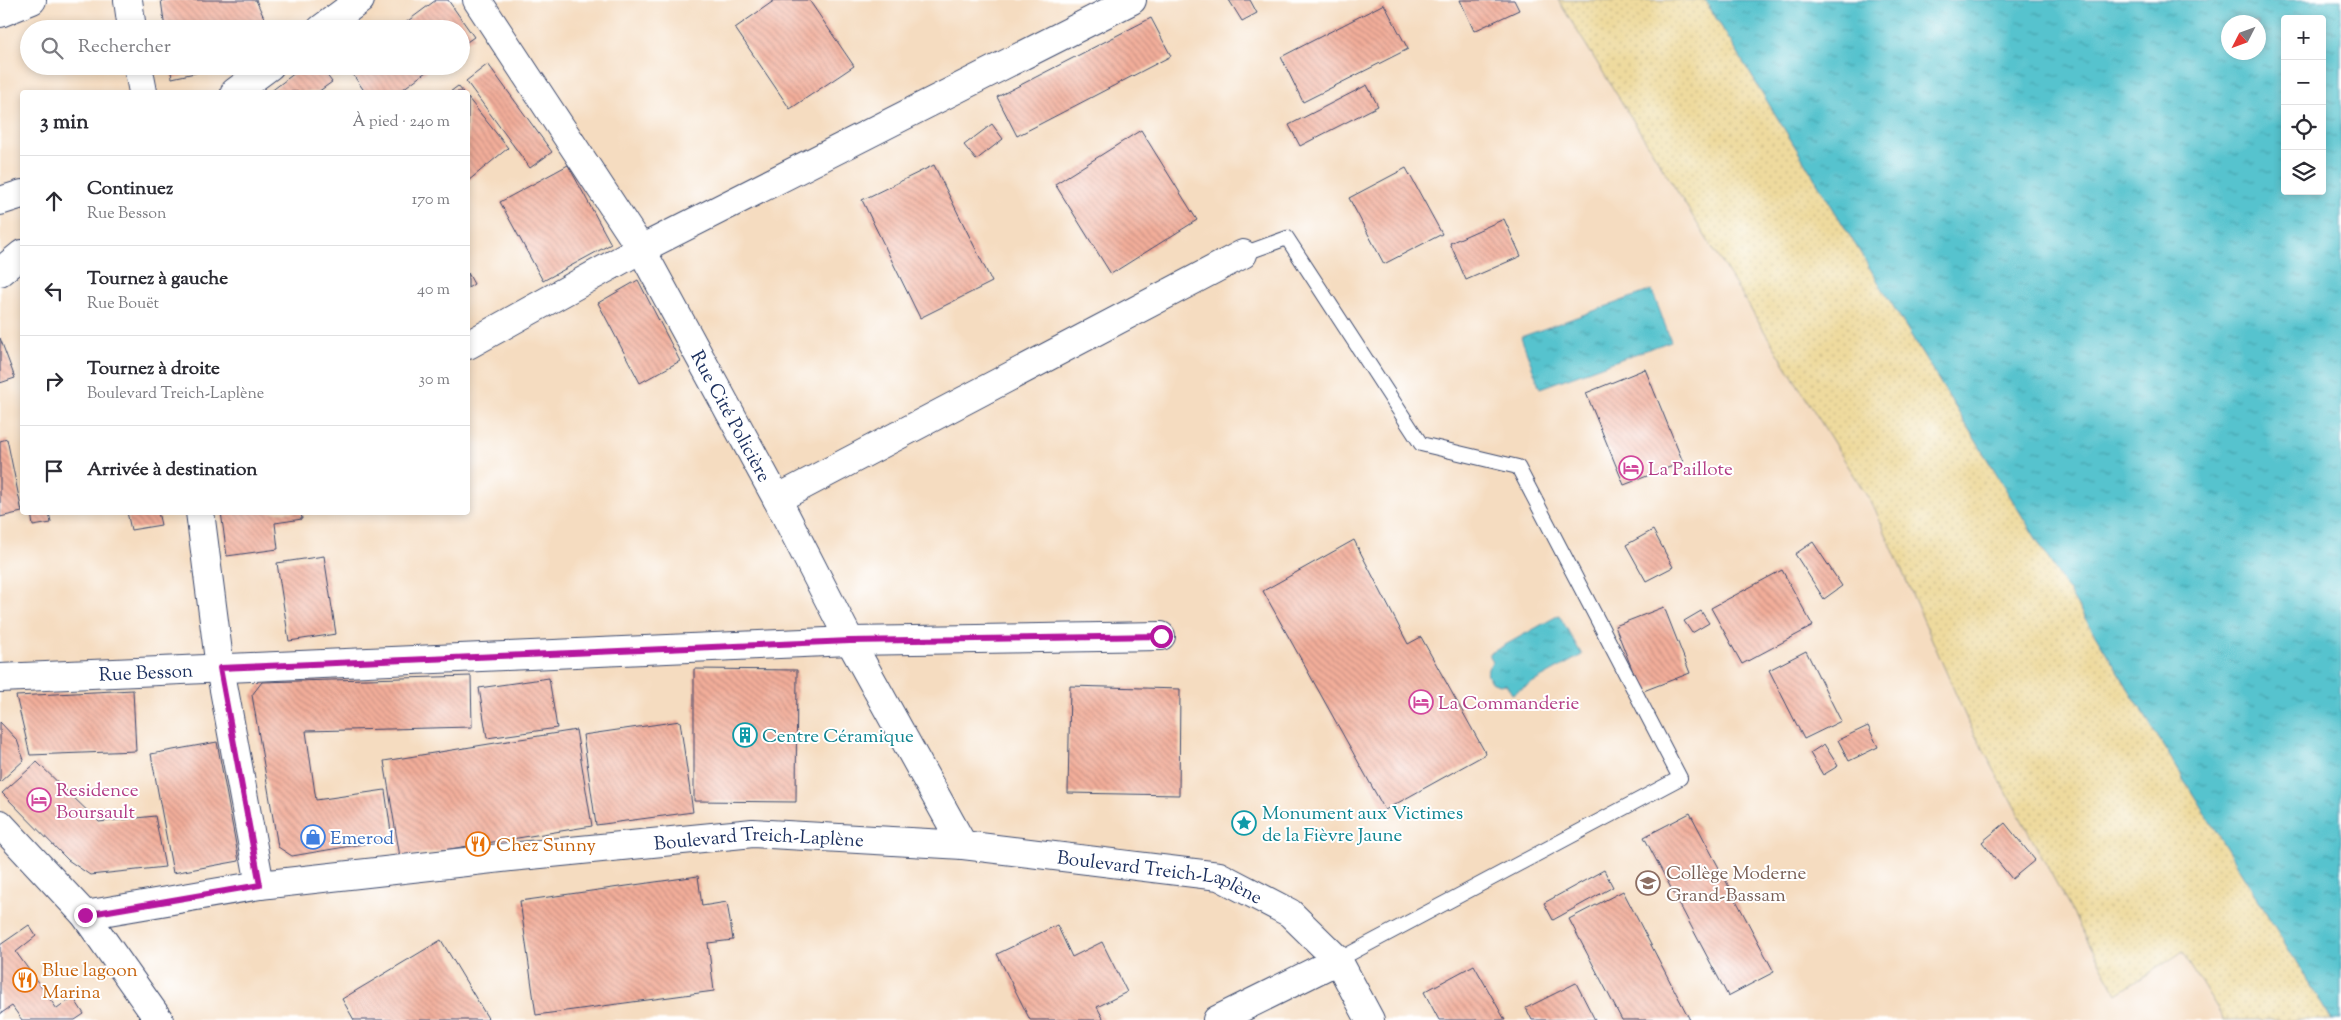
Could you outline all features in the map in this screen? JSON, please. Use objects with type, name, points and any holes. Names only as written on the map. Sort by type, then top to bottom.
[{"type":"street","points":[[0,13],[32,0]]},
{"type":"street","points":[[128,0],[131,20]]},
{"type":"street","points":[[333,20],[360,0]]},
{"type":"street","name":"Rue Cité Policière","points":[[477,0],[641,249],[776,499],[850,641],[963,845]]},
{"type":"street","points":[[470,343],[641,249],[1132,0]]},
{"type":"street","points":[[140,75],[143,90]]},
{"type":"street","points":[[238,90],[258,75]]},
{"type":"street","points":[[0,201],[20,195]]},
{"type":"street","points":[[776,499],[1243,254]]},
{"type":"street","points":[[0,272],[20,256]]},
{"type":"street","points":[[200,515],[220,668],[260,885]]},
{"type":"street","name":"Rue Besson","points":[[0,678],[850,641],[1161,636]]},
{"type":"street","points":[[0,824],[85,915],[159,1020]]},
{"type":"street","name":"Boulevard Treich-Laplène","points":[[85,915],[260,885],[510,857],[753,833],[963,845],[1220,876],[1290,913],[1338,960],[1370,1020]]},
{"type":"street","points":[[1217,1020],[1338,960]]},
{"type":"lane","points":[[1243,254],[1287,238],[1421,444],[1518,468],[1680,778],[1338,960]]},
{"type":"sand","points":[[1558,0],[1705,0],[2332,1020],[2224,1020],[2182,952],[2117,994],[1968,722],[1875,509]]},
{"type":"water","points":[[1705,0],[2341,0],[2341,1020],[2332,1020]]},
{"type":"water","points":[[1652,290],[1671,341],[1540,388],[1521,337]]},
{"type":"water","points":[[1559,615],[1582,655],[1512,694],[1506,684],[1500,685],[1491,682],[1487,671],[1493,662],[1489,654]]},
{"type":"building","points":[[161,0],[256,0],[265,20],[164,20]]},
{"type":"building","points":[[436,0],[448,0],[462,20],[409,20]]},
{"type":"building","points":[[775,0],[809,0],[854,66],[790,109],[735,28]]},
{"type":"building","points":[[1229,0],[1250,0],[1257,13],[1242,21]]},
{"type":"building","points":[[1460,0],[1514,0],[1519,10],[1474,31]]},
{"type":"building","points":[[1384,4],[1408,49],[1303,102],[1281,57]]},
{"type":"building","points":[[1151,18],[1171,56],[1017,136],[997,97]]},
{"type":"building","points":[[470,31],[474,37],[470,40]]},
{"type":"building","points":[[488,64],[552,152],[530,168],[466,81]]},
{"type":"building","points":[[172,75],[186,75],[172,78]]},
{"type":"building","points":[[292,75],[327,75],[332,82],[321,90],[273,90]]},
{"type":"building","points":[[353,75],[422,75],[402,90],[364,90]]},
{"type":"building","points":[[1367,85],[1378,106],[1300,146],[1289,125]]},
{"type":"building","points":[[458,86],[461,90],[453,90]]},
{"type":"building","points":[[470,100],[508,148],[470,179]]},
{"type":"building","points":[[992,124],[1003,139],[976,160],[964,145]]},
{"type":"building","points":[[1141,130],[1197,220],[1111,274],[1055,184]]},
{"type":"building","points":[[568,165],[611,244],[543,281],[500,202]]},
{"type":"building","points":[[934,165],[992,282],[920,318],[862,200]]},
{"type":"building","points":[[1406,168],[1442,234],[1384,264],[1349,198]]},
{"type":"building","points":[[1504,219],[1521,256],[1466,280],[1450,243]]},
{"type":"building","points":[[470,277],[474,284],[470,287]]},
{"type":"building","points":[[638,280],[680,361],[640,383],[598,303]]},
{"type":"building","points":[[0,338],[15,378],[0,383]]},
{"type":"building","points":[[1645,369],[1683,462],[1624,485],[1586,393]]},
{"type":"building","points":[[7,439],[20,502],[20,512],[0,517],[0,441]]},
{"type":"building","points":[[31,515],[50,515],[51,523],[33,526]]},
{"type":"building","points":[[128,515],[159,515],[161,525],[131,530]]},
{"type":"building","points":[[221,515],[301,515],[302,519],[275,523],[278,549],[227,556]]},
{"type":"building","points":[[1653,530],[1673,567],[1646,581],[1626,545]]},
{"type":"building","points":[[1354,540],[1408,644],[1421,637],[1486,754],[1385,810],[1263,591]]},
{"type":"building","points":[[1813,542],[1842,586],[1824,599],[1795,554]]},
{"type":"building","points":[[324,556],[336,634],[289,641],[277,563]]},
{"type":"building","points":[[1782,570],[1813,626],[1742,664],[1711,608]]},
{"type":"building","points":[[1664,607],[1690,673],[1641,692],[1615,626]]},
{"type":"building","points":[[1701,611],[1709,623],[1692,633],[1684,621]]},
{"type":"building","points":[[1806,651],[1841,721],[1804,739],[1769,670]]},
{"type":"building","name":"Centre Céramique","points":[[694,669],[797,670],[796,802],[694,801]]},
{"type":"building","points":[[471,676],[472,727],[306,731],[316,800],[385,790],[392,839],[292,856],[278,847],[252,695],[262,682]]},
{"type":"building","points":[[549,678],[557,728],[487,738],[479,688]]},
{"type":"building","points":[[1070,686],[1180,689],[1179,795],[1068,793]]},
{"type":"building","points":[[133,690],[136,751],[30,755],[16,696]]},
{"type":"building","points":[[680,721],[693,812],[596,825],[583,735]]},
{"type":"building","points":[[0,722],[17,740],[24,760],[0,782]]},
{"type":"building","points":[[1868,726],[1878,747],[1849,761],[1838,740]]},
{"type":"building","points":[[576,730],[592,826],[400,857],[384,761]]},
{"type":"building","points":[[217,742],[239,861],[173,873],[151,754]]},
{"type":"building","points":[[1824,744],[1838,766],[1823,775],[1810,753]]},
{"type":"building","points":[[37,762],[99,822],[155,816],[165,867],[90,875],[68,860],[2,793]]},
{"type":"building","points":[[1690,813],[1774,972],[1728,996],[1644,837]]},
{"type":"building","points":[[2005,823],[2035,860],[2012,879],[1982,842]]},
{"type":"building","points":[[1604,870],[1613,887],[1553,920],[1544,903]]},
{"type":"building","points":[[698,876],[702,906],[727,902],[733,940],[708,943],[714,991],[536,1015],[520,901]]},
{"type":"building","points":[[1623,891],[1690,1020],[1622,1020],[1569,919]]},
{"type":"building","points":[[29,925],[36,936],[16,952],[57,1009],[73,997],[84,1014],[75,1020],[22,1020],[12,1006],[0,1014],[0,945]]},
{"type":"building","points":[[1057,925],[1072,957],[1102,942],[1127,992],[1097,1007],[1104,1020],[1030,1020],[997,954]]},
{"type":"building","points":[[441,940],[489,1020],[354,1020],[342,999]]},
{"type":"building","points":[[1474,965],[1505,1020],[1439,1020],[1424,992]]},
{"type":"building","points":[[1576,983],[1595,1020],[1532,1020],[1526,1008]]},
{"type":"place","name":"La Paillote","points":[[1631,468]]},
{"type":"place","name":"La Commanderie","points":[[1421,702]]},
{"type":"place","name":"Centre Céramique","points":[[745,735]]},
{"type":"place","name":"Residence Boursault","points":[[39,800]]},
{"type":"place","name":"Monument aux Victimes de la Fièvre Jaune","points":[[1244,823]]},
{"type":"place","name":"Emerod","points":[[313,837]]},
{"type":"place","name":"Chez Sunny","points":[[478,844]]},
{"type":"place","name":"Collège Moderne Grand-Bassam","points":[[1648,883]]},
{"type":"place","name":"Blue lagoon Marina","points":[[25,980]]},
{"type":"route","points":[[85,915],[260,885],[220,668],[850,641],[1161,636]]}]
